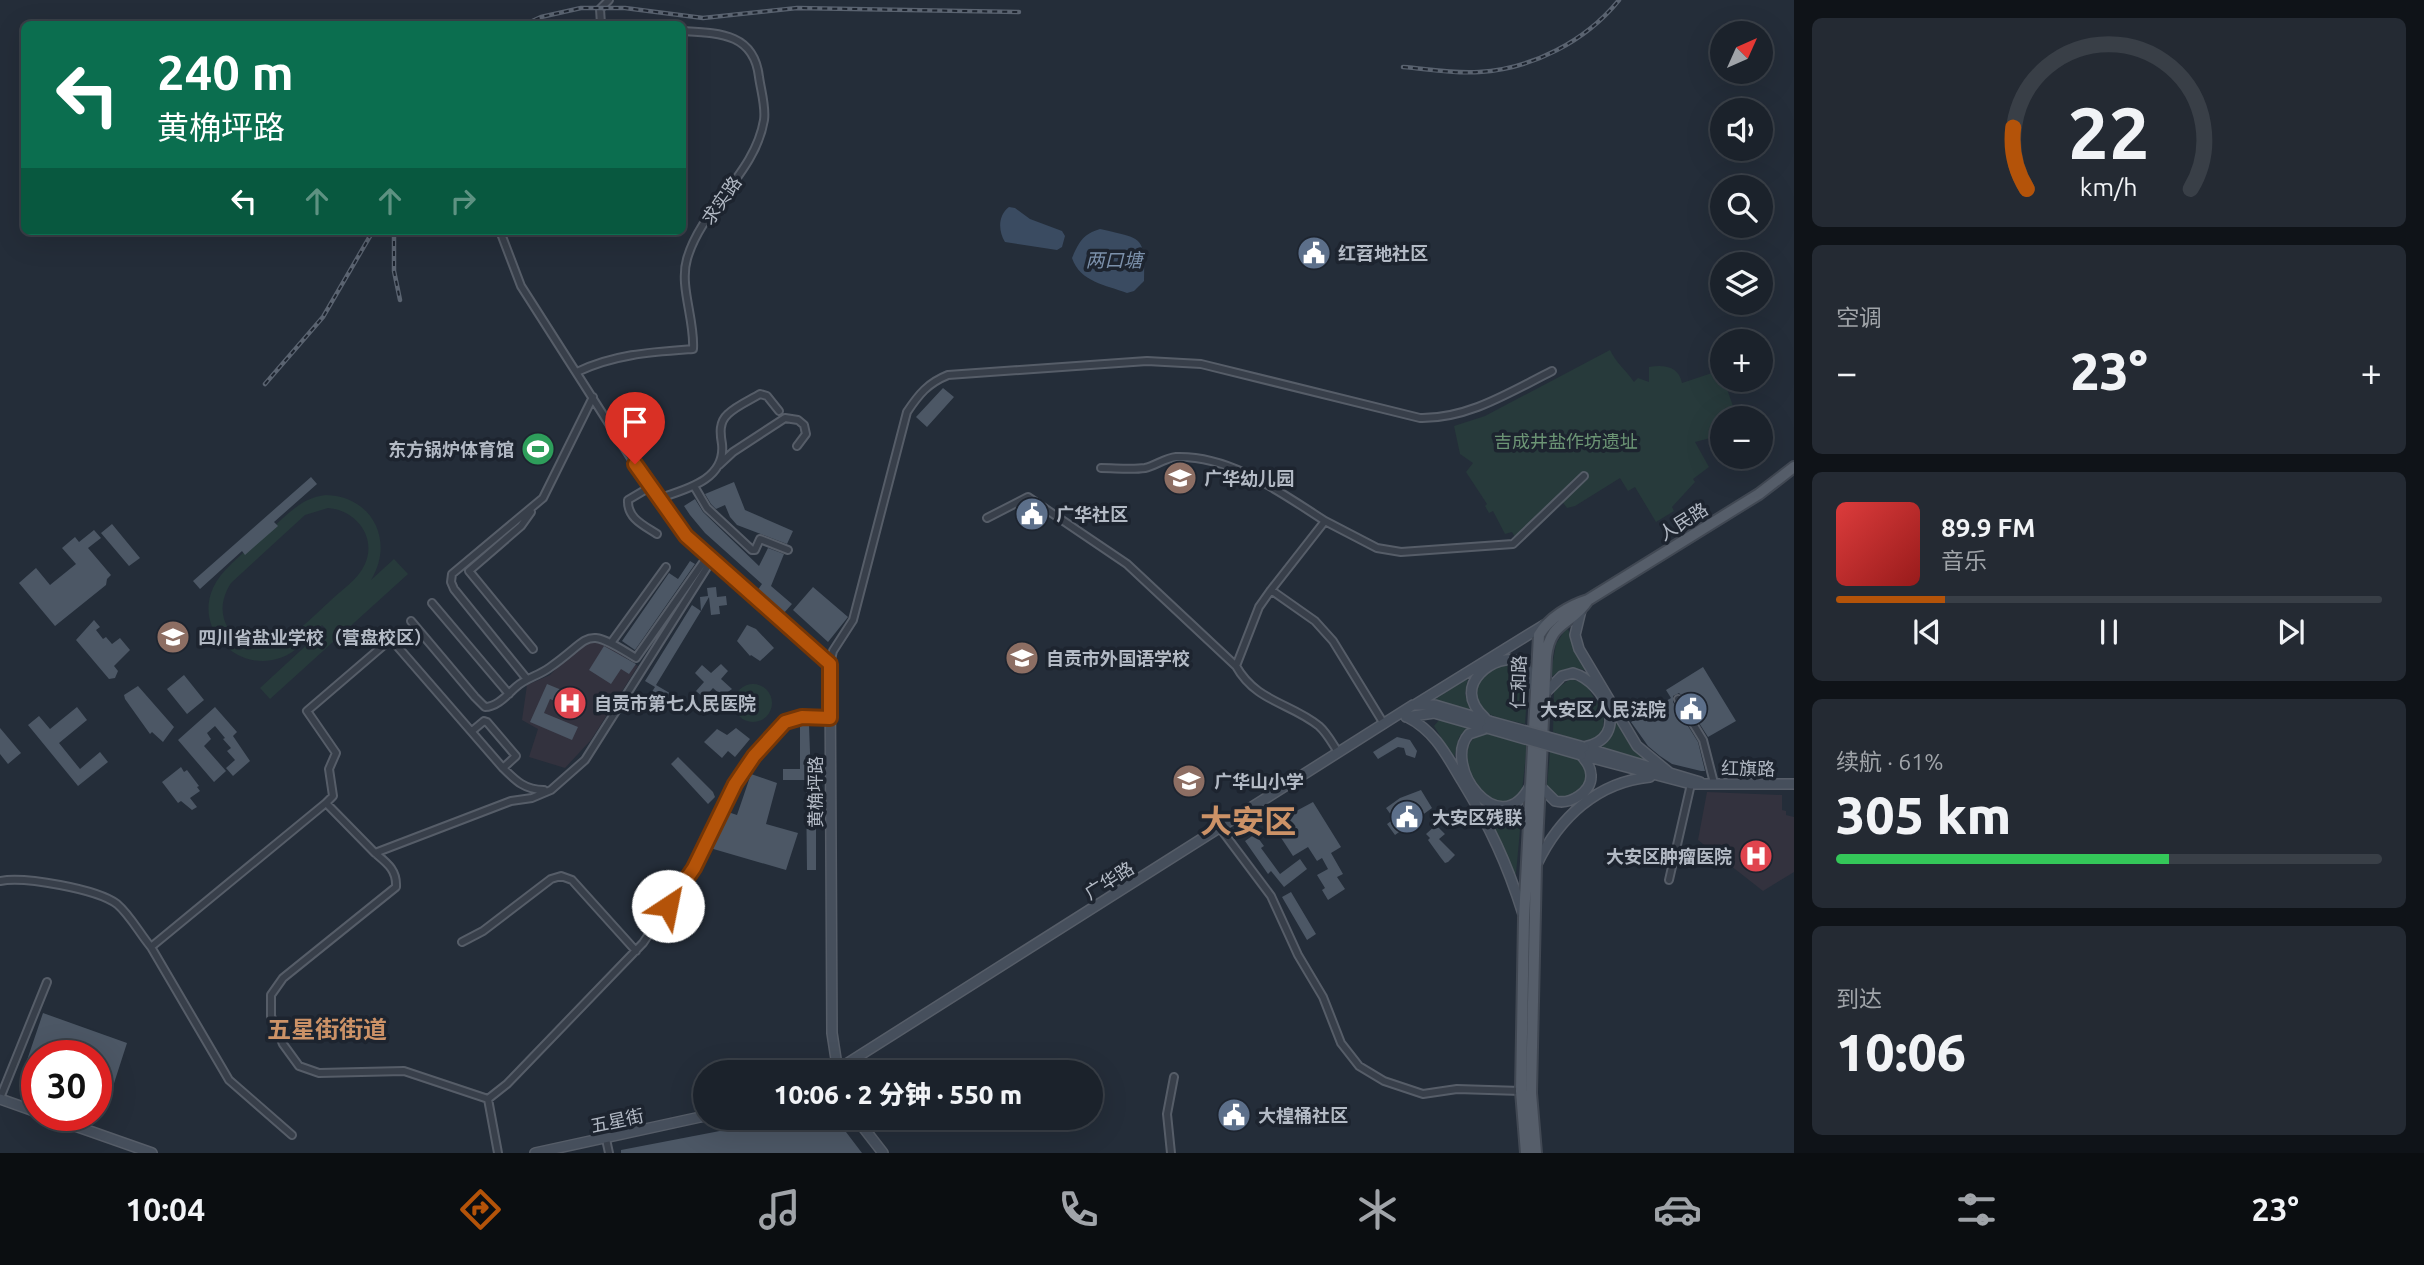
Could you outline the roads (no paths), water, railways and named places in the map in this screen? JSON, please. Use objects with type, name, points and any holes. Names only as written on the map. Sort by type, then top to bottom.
[{"type":"main road","name":"人民路","points":[[1585,605],[1759,494],[1794,467]]},
{"type":"main road","points":[[1546,624],[1576,604],[1585,605],[1575,635],[1579,649],[1637,746],[1671,774]]},
{"type":"main road","name":"仁和路","points":[[1526,1153],[1521,1091],[1524,918],[1541,690],[1551,635],[1585,605]]},
{"type":"main road","name":"仁和路","points":[[1541,690],[1537,645],[1546,624]]},
{"type":"main road","name":"广华路","points":[[855,1060],[1338,752],[1384,724],[1402,717],[1413,705],[1546,624]]},
{"type":"main road","points":[[1488,725],[1472,703],[1471,687],[1476,676],[1502,660],[1517,660],[1529,671],[1541,690],[1573,673],[1592,683],[1610,714],[1612,724],[1602,741],[1583,751]]},
{"type":"main road","name":"黄桷坪路","points":[[830,664],[832,1033],[835,1060]]},
{"type":"main road","points":[[1413,705],[1435,705],[1488,725]]},
{"type":"main road","points":[[1402,717],[1434,713],[1702,782]]},
{"type":"main road","points":[[1402,717],[1421,724],[1440,744],[1489,825],[1501,850],[1524,918]]},
{"type":"main road","points":[[1488,725],[1469,734],[1460,751],[1462,766],[1476,790],[1489,804],[1507,808],[1519,804],[1535,787],[1555,801],[1568,802],[1575,799],[1591,780],[1583,751]]},
{"type":"main road","points":[[1583,751],[1655,776],[1690,784],[1702,782]]},
{"type":"main road","points":[[1536,865],[1548,840],[1577,808],[1619,782],[1655,776]]},
{"type":"main road","name":"红旗路","points":[[1702,782],[1794,784]]},
{"type":"main road","name":"仁和路","points":[[1535,787],[1531,1093],[1536,1153]]},
{"type":"main road","points":[[0,1098],[21,1106]]},
{"type":"main road","name":"五星街","points":[[536,1153],[693,1119]]},
{"type":"main road","points":[[865,1130],[883,1153]]},
{"type":"main road","points":[[89,1131],[152,1153]]},
{"type":"street","points":[[601,21],[600,9],[609,0]]},
{"type":"street","name":"求实路","points":[[577,372],[601,360],[622,355],[693,349],[694,335],[686,262],[700,230],[751,157],[760,138],[764,117],[758,67],[750,50],[736,39],[720,33],[686,31]]},
{"type":"street","points":[[502,235],[521,286],[657,499],[686,536],[709,559],[830,664],[833,651],[853,620],[907,412],[926,387],[948,374],[1147,361],[1201,364],[1420,418],[1435,418],[1478,407],[1552,371]]},
{"type":"street","points":[[718,467],[722,448],[721,425],[727,414],[760,394],[767,396],[779,411]]},
{"type":"street","points":[[526,678],[450,582],[452,574],[543,498],[593,397]]},
{"type":"street","points":[[657,499],[706,479],[733,452],[785,418],[798,420],[804,425],[806,434],[797,446]]},
{"type":"street","points":[[1101,468],[1144,468],[1175,457],[1237,469],[1377,548],[1401,552],[1513,544],[1584,476]]},
{"type":"street","points":[[650,486],[628,500],[627,509],[634,519],[657,534]]},
{"type":"street","points":[[694,486],[707,508],[752,551],[755,551],[761,540],[788,550]]},
{"type":"street","points":[[987,518],[1028,497],[1127,564],[1236,666],[1243,679],[1256,690],[1317,724],[1338,752]]},
{"type":"street","points":[[533,649],[469,571],[521,526],[535,505]]},
{"type":"street","points":[[1236,666],[1259,607],[1325,521]]},
{"type":"street","points":[[411,621],[485,707],[493,707],[526,678],[550,667],[579,642],[598,637],[636,658],[709,559]]},
{"type":"street","points":[[374,853],[511,800],[532,798],[551,790],[573,773],[599,740],[709,559]]},
{"type":"street","points":[[611,643],[666,567]]},
{"type":"street","points":[[1271,590],[1315,621],[1333,641],[1384,724]]},
{"type":"street","points":[[432,603],[509,694]]},
{"type":"street","points":[[151,947],[333,796],[329,769],[336,753],[307,711],[391,639],[503,768],[520,784],[534,790],[551,790]]},
{"type":"street","points":[[1678,699],[1703,740],[1714,783]]},
{"type":"street","points":[[488,1099],[507,1084],[636,951],[694,868],[735,784],[754,756],[785,722],[802,717],[830,718]]},
{"type":"street","points":[[472,732],[487,722],[516,756],[503,768]]},
{"type":"street","points":[[1670,880],[1690,784]]},
{"type":"street","points":[[326,803],[388,864],[396,877],[396,887],[283,978],[271,995],[271,1016],[283,1044],[299,1066],[319,1073],[404,1071],[488,1099]]},
{"type":"street","points":[[1220,828],[1271,896],[1298,956],[1323,997],[1341,1043],[1359,1066],[1384,1081],[1423,1094],[1458,1089],[1521,1091]]},
{"type":"street","points":[[462,942],[483,930],[551,879],[561,876],[572,880],[636,951]]},
{"type":"street","points":[[0,881],[14,878],[74,888],[116,904],[151,947],[229,1080],[292,1135]]},
{"type":"street","points":[[0,1098],[47,982]]},
{"type":"street","points":[[1171,1153],[1167,1114],[1174,1077]]},
{"type":"street","points":[[488,1099],[498,1153]]},
{"type":"street","points":[[606,1139],[609,1153]]},
{"type":"water","points":[[1009,207],[1015,208],[1030,219],[1062,231],[1065,236],[1062,247],[1057,250],[1005,242],[1000,223]]},
{"type":"water","name":"两口塘","points":[[1100,229],[1133,238],[1142,247],[1144,281],[1134,291],[1127,293],[1095,282],[1076,266],[1072,258],[1079,243],[1089,233]]},
{"type":"railway","points":[[1403,67],[1470,72],[1499,70],[1519,65],[1538,59],[1574,40],[1606,15],[1619,0]]},
{"type":"railway","points":[[532,21],[581,8],[625,8],[703,18],[797,8],[1019,12]]},
{"type":"railway","points":[[265,384],[323,317],[371,235]]},
{"type":"railway","points":[[394,235],[394,271],[400,300]]},
{"type":"place","name":"红苕地社区","points":[[1314,253]]},
{"type":"place","name":"东方锅炉体育馆","points":[[538,449]]},
{"type":"place","name":"广华幼儿园","points":[[1180,478]]},
{"type":"place","name":"广华社区","points":[[1032,514]]},
{"type":"place","name":"四川省盐业学校（营盘校区）","points":[[173,637]]},
{"type":"place","name":"自贡市外国语学校","points":[[1022,658]]},
{"type":"place","name":"自贡市第七人民医院","points":[[570,703]]},
{"type":"place","name":"大安区人民法院","points":[[1691,709]]},
{"type":"place","name":"广华山小学","points":[[1189,781]]},
{"type":"place","name":"大安区残联","points":[[1407,817]]},
{"type":"place","name":"大安区肿瘤医院","points":[[1756,856]]},
{"type":"place","name":"大楻桶社区","points":[[1234,1115]]},
{"type":"district","name":"大安区","points":[[1248,821]]},
{"type":"district","name":"五星街街道","points":[[327,1029]]},
{"type":"park label","name":"吉成井盐作坊遗址","points":[[1566,441]]}]
